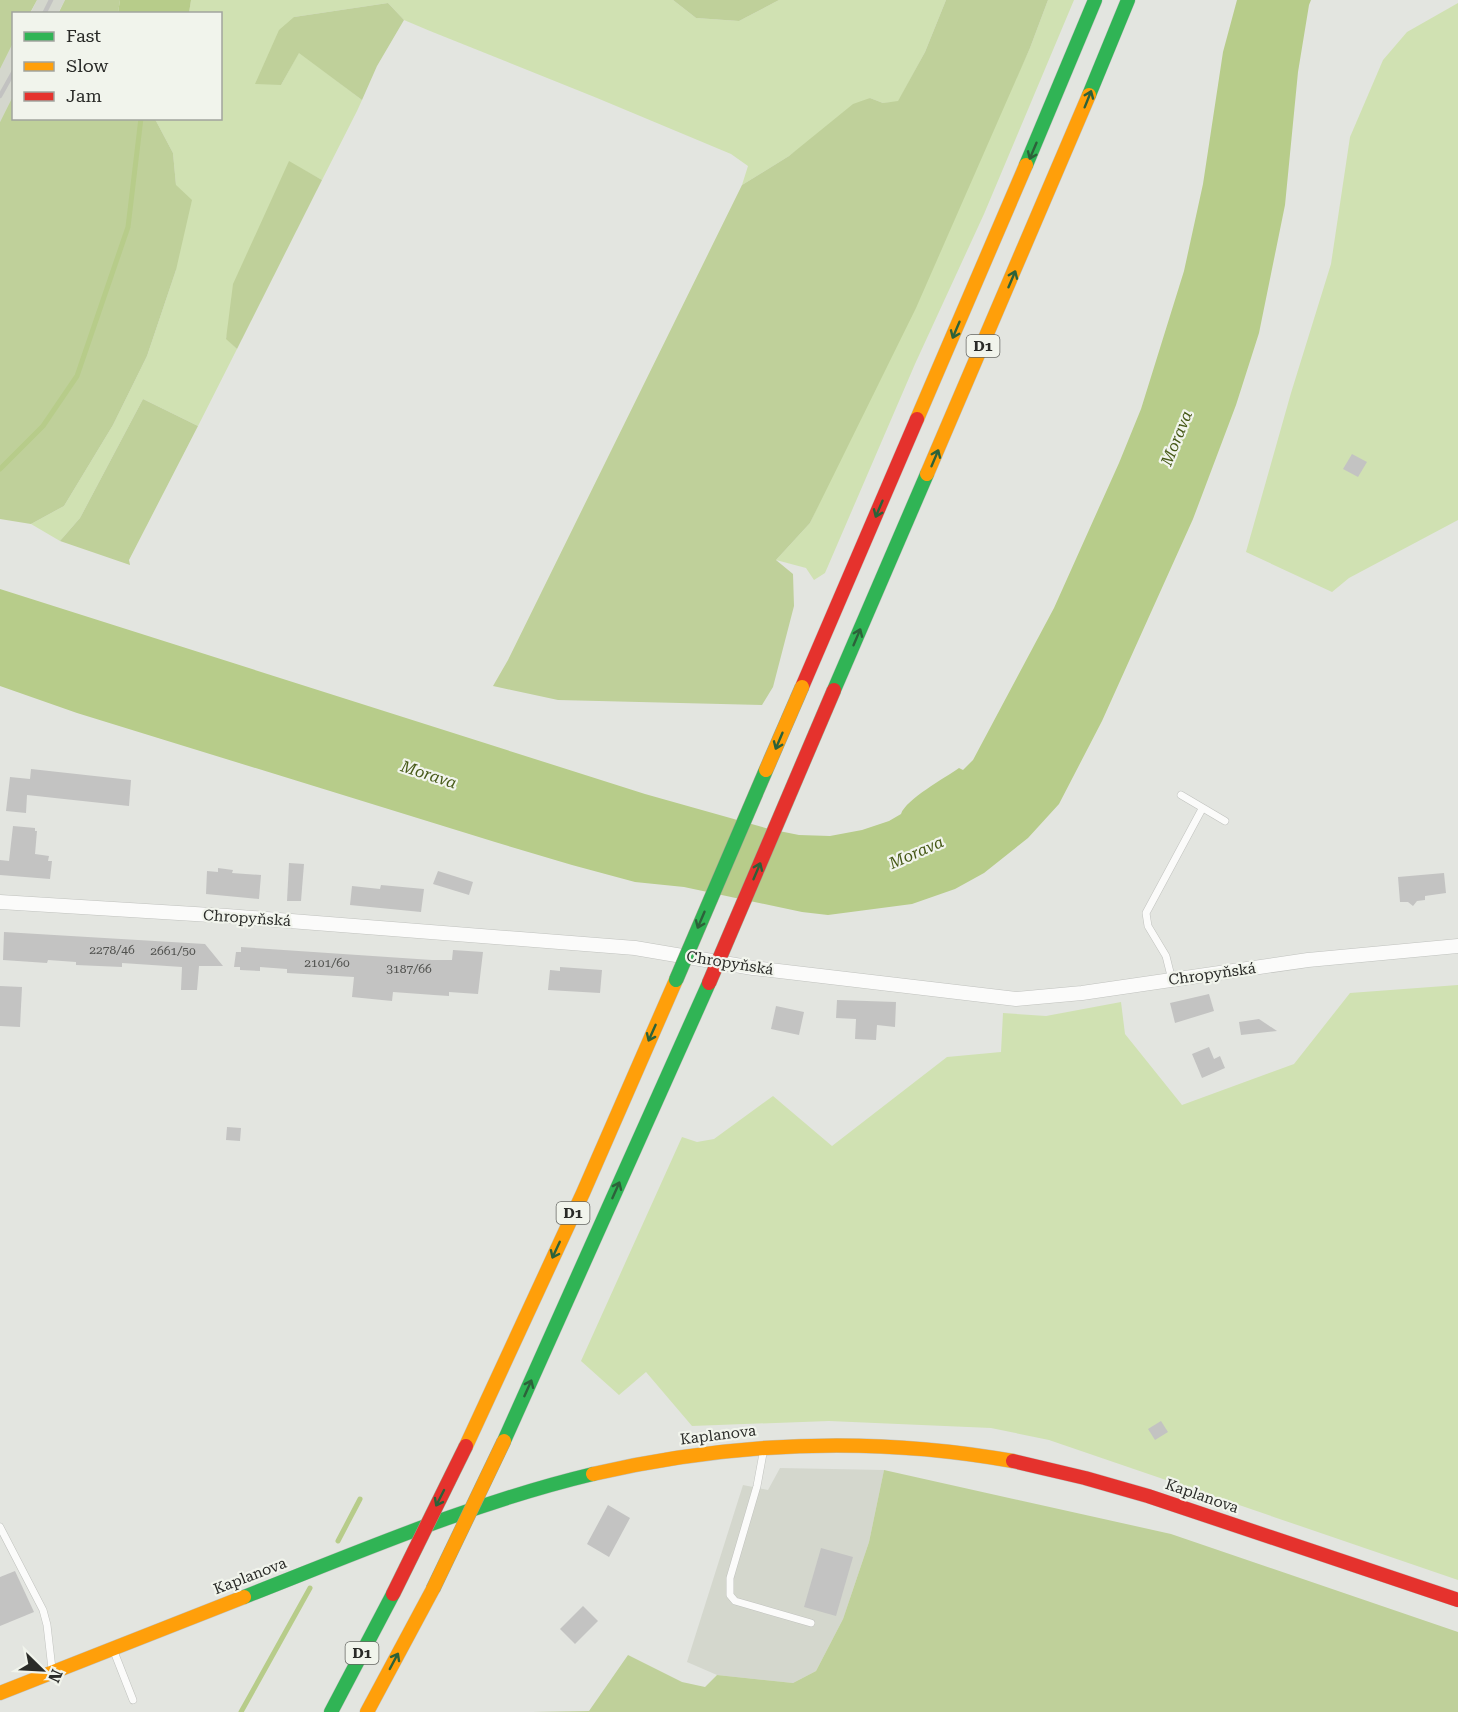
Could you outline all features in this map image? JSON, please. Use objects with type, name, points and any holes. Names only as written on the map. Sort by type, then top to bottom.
[{"type":"main road","name":"D1","points":[[331,1712],[393,1594],[466,1446],[583,1193],[1057,95],[1095,0]]},
{"type":"main road","name":"D1","points":[[367,1712],[433,1588],[504,1441],[709,983],[1063,159],[1128,0]]},
{"type":"main road","name":"Kaplanova","points":[[0,1693],[422,1526],[527,1491],[574,1478],[674,1457],[764,1446],[846,1444],[894,1446],[1033,1464],[1141,1493],[1458,1600]]},
{"type":"street","name":"Chropyňská","points":[[0,902],[227,916],[635,948],[753,968],[1016,999],[1082,993],[1308,960],[1458,946]]},
{"type":"lane","points":[[1180,795],[1225,821]]},
{"type":"lane","points":[[1172,980],[1167,956],[1145,920],[1146,913],[1202,809]]},
{"type":"lane","points":[[764,1446],[759,1479],[730,1578],[730,1595],[735,1601],[811,1623]]},
{"type":"lane","points":[[0,1527],[43,1610],[53,1672]]},
{"type":"lane","points":[[113,1648],[133,1700]]},
{"type":"shaded area","points":[[0,0],[37,0],[31,12],[12,12],[12,45],[0,69]]},
{"type":"shaded area","points":[[37,0],[65,0],[59,12],[31,12]]},
{"type":"shaded area","points":[[65,0],[120,0],[118,12],[59,12]]},
{"type":"shaded area","points":[[191,0],[673,0],[696,18],[739,21],[779,0],[946,0],[925,52],[898,102],[883,103],[870,98],[789,156],[742,185],[748,166],[731,154],[404,20],[388,3],[294,17],[281,85],[299,52],[362,100],[322,180],[289,162],[226,338],[237,349],[198,426],[143,399],[80,518],[60,541],[31,524],[64,506],[113,425],[147,356],[176,270],[176,185],[173,153],[156,120],[222,120],[222,12],[189,12]]},
{"type":"shaded area","points":[[673,0],[779,0],[739,21],[696,18]]},
{"type":"shaded area","points":[[946,0],[1048,0],[1030,48],[916,308],[810,523],[776,560],[793,574],[794,606],[773,687],[762,705],[558,700],[493,686],[508,660],[742,185],[789,156],[853,104],[870,98],[883,103],[898,101],[925,52]]},
{"type":"shaded area","points":[[1048,0],[1074,0],[984,214],[915,364],[825,573],[814,580],[806,568],[776,560],[810,523],[1030,48]]},
{"type":"shaded area","points":[[388,3],[404,20],[377,66],[362,100],[299,53],[281,85],[255,84],[279,30],[294,17]]},
{"type":"shaded area","points":[[1458,3],[1458,520],[1349,578],[1332,592],[1246,552],[1291,393],[1331,264],[1350,137],[1383,60],[1407,32]]},
{"type":"shaded area","points":[[12,45],[12,98],[0,122],[0,69]]},
{"type":"shaded area","points":[[12,98],[12,120],[156,120],[173,153],[176,185],[192,200],[176,270],[147,356],[113,425],[64,506],[31,524],[0,519],[0,122]]},
{"type":"shaded area","points":[[289,161],[322,180],[237,349],[226,339],[233,284]]},
{"type":"shaded area","points":[[143,399],[198,426],[129,560],[130,565],[60,541],[80,518]]},
{"type":"shaded area","points":[[1458,985],[1458,1580],[1049,1440],[991,1428],[829,1421],[692,1426],[646,1372],[619,1395],[581,1361],[682,1137],[697,1142],[714,1139],[773,1096],[832,1146],[947,1057],[1001,1052],[1003,1013],[1046,1016],[1121,1002],[1125,1034],[1182,1105],[1294,1064],[1350,993]]},
{"type":"shaded area","points":[[780,1468],[884,1470],[869,1542],[843,1619],[816,1671],[793,1683],[717,1675],[687,1662],[743,1485],[768,1490]]},
{"type":"shaded area","points":[[884,1470],[1171,1534],[1458,1632],[1458,1712],[532,1712],[589,1711],[628,1655],[682,1682],[705,1687],[717,1675],[793,1683],[816,1671],[843,1619],[869,1542]]},
{"type":"water","points":[[120,0],[191,0],[189,12],[118,12]]},
{"type":"water","name":"Morava","points":[[1237,0],[1311,0],[1298,72],[1285,205],[1259,333],[1236,405],[1193,519],[1102,721],[1059,804],[1028,838],[984,873],[955,889],[912,904],[828,915],[802,912],[684,887],[635,882],[495,842],[77,713],[0,686],[0,589],[645,794],[769,829],[799,835],[830,836],[862,830],[889,821],[901,814],[918,795],[959,768],[963,770],[973,760],[1054,608],[1119,463],[1141,409],[1184,271],[1203,184],[1223,52]]},
{"type":"building","points":[[1352,454],[1367,462],[1358,477],[1343,469]]},
{"type":"building","points":[[31,769],[131,780],[129,806],[27,795],[26,813],[6,811],[10,777],[30,779]]},
{"type":"building","points":[[13,826],[35,828],[37,831],[35,854],[49,856],[48,861],[52,861],[50,879],[0,875],[0,860],[9,861]]},
{"type":"building","points":[[289,863],[304,864],[301,901],[287,901]]},
{"type":"building","points":[[218,868],[233,870],[232,873],[261,875],[259,899],[206,894],[207,871],[218,872]]},
{"type":"building","points":[[438,871],[473,882],[469,895],[433,884]]},
{"type":"building","points":[[1444,873],[1446,893],[1425,896],[1425,900],[1417,901],[1413,906],[1408,902],[1400,902],[1398,877]]},
{"type":"building","points":[[381,885],[424,889],[421,912],[350,905],[352,886],[380,889]]},
{"type":"building","points":[[4,932],[205,944],[223,966],[199,966],[197,990],[181,990],[182,967],[122,963],[122,967],[76,965],[76,962],[48,960],[47,963],[3,960]]},
{"type":"building","points":[[241,947],[432,960],[452,960],[453,950],[483,952],[478,994],[449,992],[449,996],[393,992],[392,1001],[352,997],[354,977],[287,973],[287,969],[260,967],[260,971],[240,970],[240,967],[234,967],[236,952],[241,952]]},
{"type":"building","points":[[560,967],[602,970],[600,993],[548,990],[550,970],[560,971]]},
{"type":"building","points":[[0,986],[22,987],[20,1027],[0,1026]]},
{"type":"building","points":[[1209,994],[1214,1011],[1175,1023],[1170,1003]]},
{"type":"building","points":[[837,1000],[896,1002],[895,1027],[877,1025],[876,1040],[855,1039],[856,1019],[836,1018]]},
{"type":"building","points":[[776,1006],[804,1012],[799,1035],[771,1029]]},
{"type":"building","points":[[1259,1019],[1277,1031],[1241,1035],[1239,1022]]},
{"type":"building","points":[[1209,1047],[1214,1059],[1220,1056],[1225,1068],[1202,1078],[1192,1054]]},
{"type":"building","points":[[227,1127],[241,1128],[240,1141],[226,1140]]},
{"type":"building","points":[[1161,1421],[1168,1432],[1155,1440],[1148,1429]]},
{"type":"building","points":[[608,1505],[630,1518],[609,1557],[587,1544]]},
{"type":"building","points":[[821,1548],[853,1557],[836,1616],[804,1607]]},
{"type":"building","points":[[15,1571],[34,1612],[0,1626],[0,1577]]},
{"type":"building","points":[[583,1606],[598,1621],[575,1644],[560,1629]]},
{"type":"waterway","points":[[0,469],[43,426],[77,376],[128,227],[141,120]]},
{"type":"waterway","points":[[338,1541],[360,1499]]},
{"type":"waterway","points":[[241,1712],[310,1588]]},
{"type":"railway","points":[[45,12],[51,0]]},
{"type":"railway","points":[[0,96],[12,75]]},
{"type":"traffic: fast","points":[[1026,165],[1095,0]]},
{"type":"traffic: fast","points":[[1089,95],[1128,0]]},
{"type":"traffic: fast","points":[[834,690],[927,474]]},
{"type":"traffic: fast","points":[[676,980],[766,770]]},
{"type":"traffic: fast","points":[[504,1441],[709,983]]},
{"type":"traffic: fast","points":[[244,1597],[460,1514],[593,1474]]},
{"type":"traffic: fast","points":[[331,1712],[393,1594]]},
{"type":"traffic: slow","points":[[927,474],[1089,95]]},
{"type":"traffic: slow","points":[[917,419],[1026,165]]},
{"type":"traffic: slow","points":[[766,770],[802,687]]},
{"type":"traffic: slow","points":[[466,1446],[583,1193],[676,980]]},
{"type":"traffic: slow","points":[[433,1589],[504,1441]]},
{"type":"traffic: slow","points":[[593,1474],[697,1455],[802,1446],[908,1448],[1013,1461]]},
{"type":"traffic: slow","points":[[367,1712],[433,1589]]},
{"type":"traffic: slow","points":[[0,1693],[244,1597]]},
{"type":"traffic: jam","points":[[802,687],[917,419]]},
{"type":"traffic: jam","points":[[709,983],[834,690]]},
{"type":"traffic: jam","points":[[393,1594],[466,1446]]},
{"type":"traffic: jam","points":[[1013,1461],[1148,1496],[1458,1600]]}]
